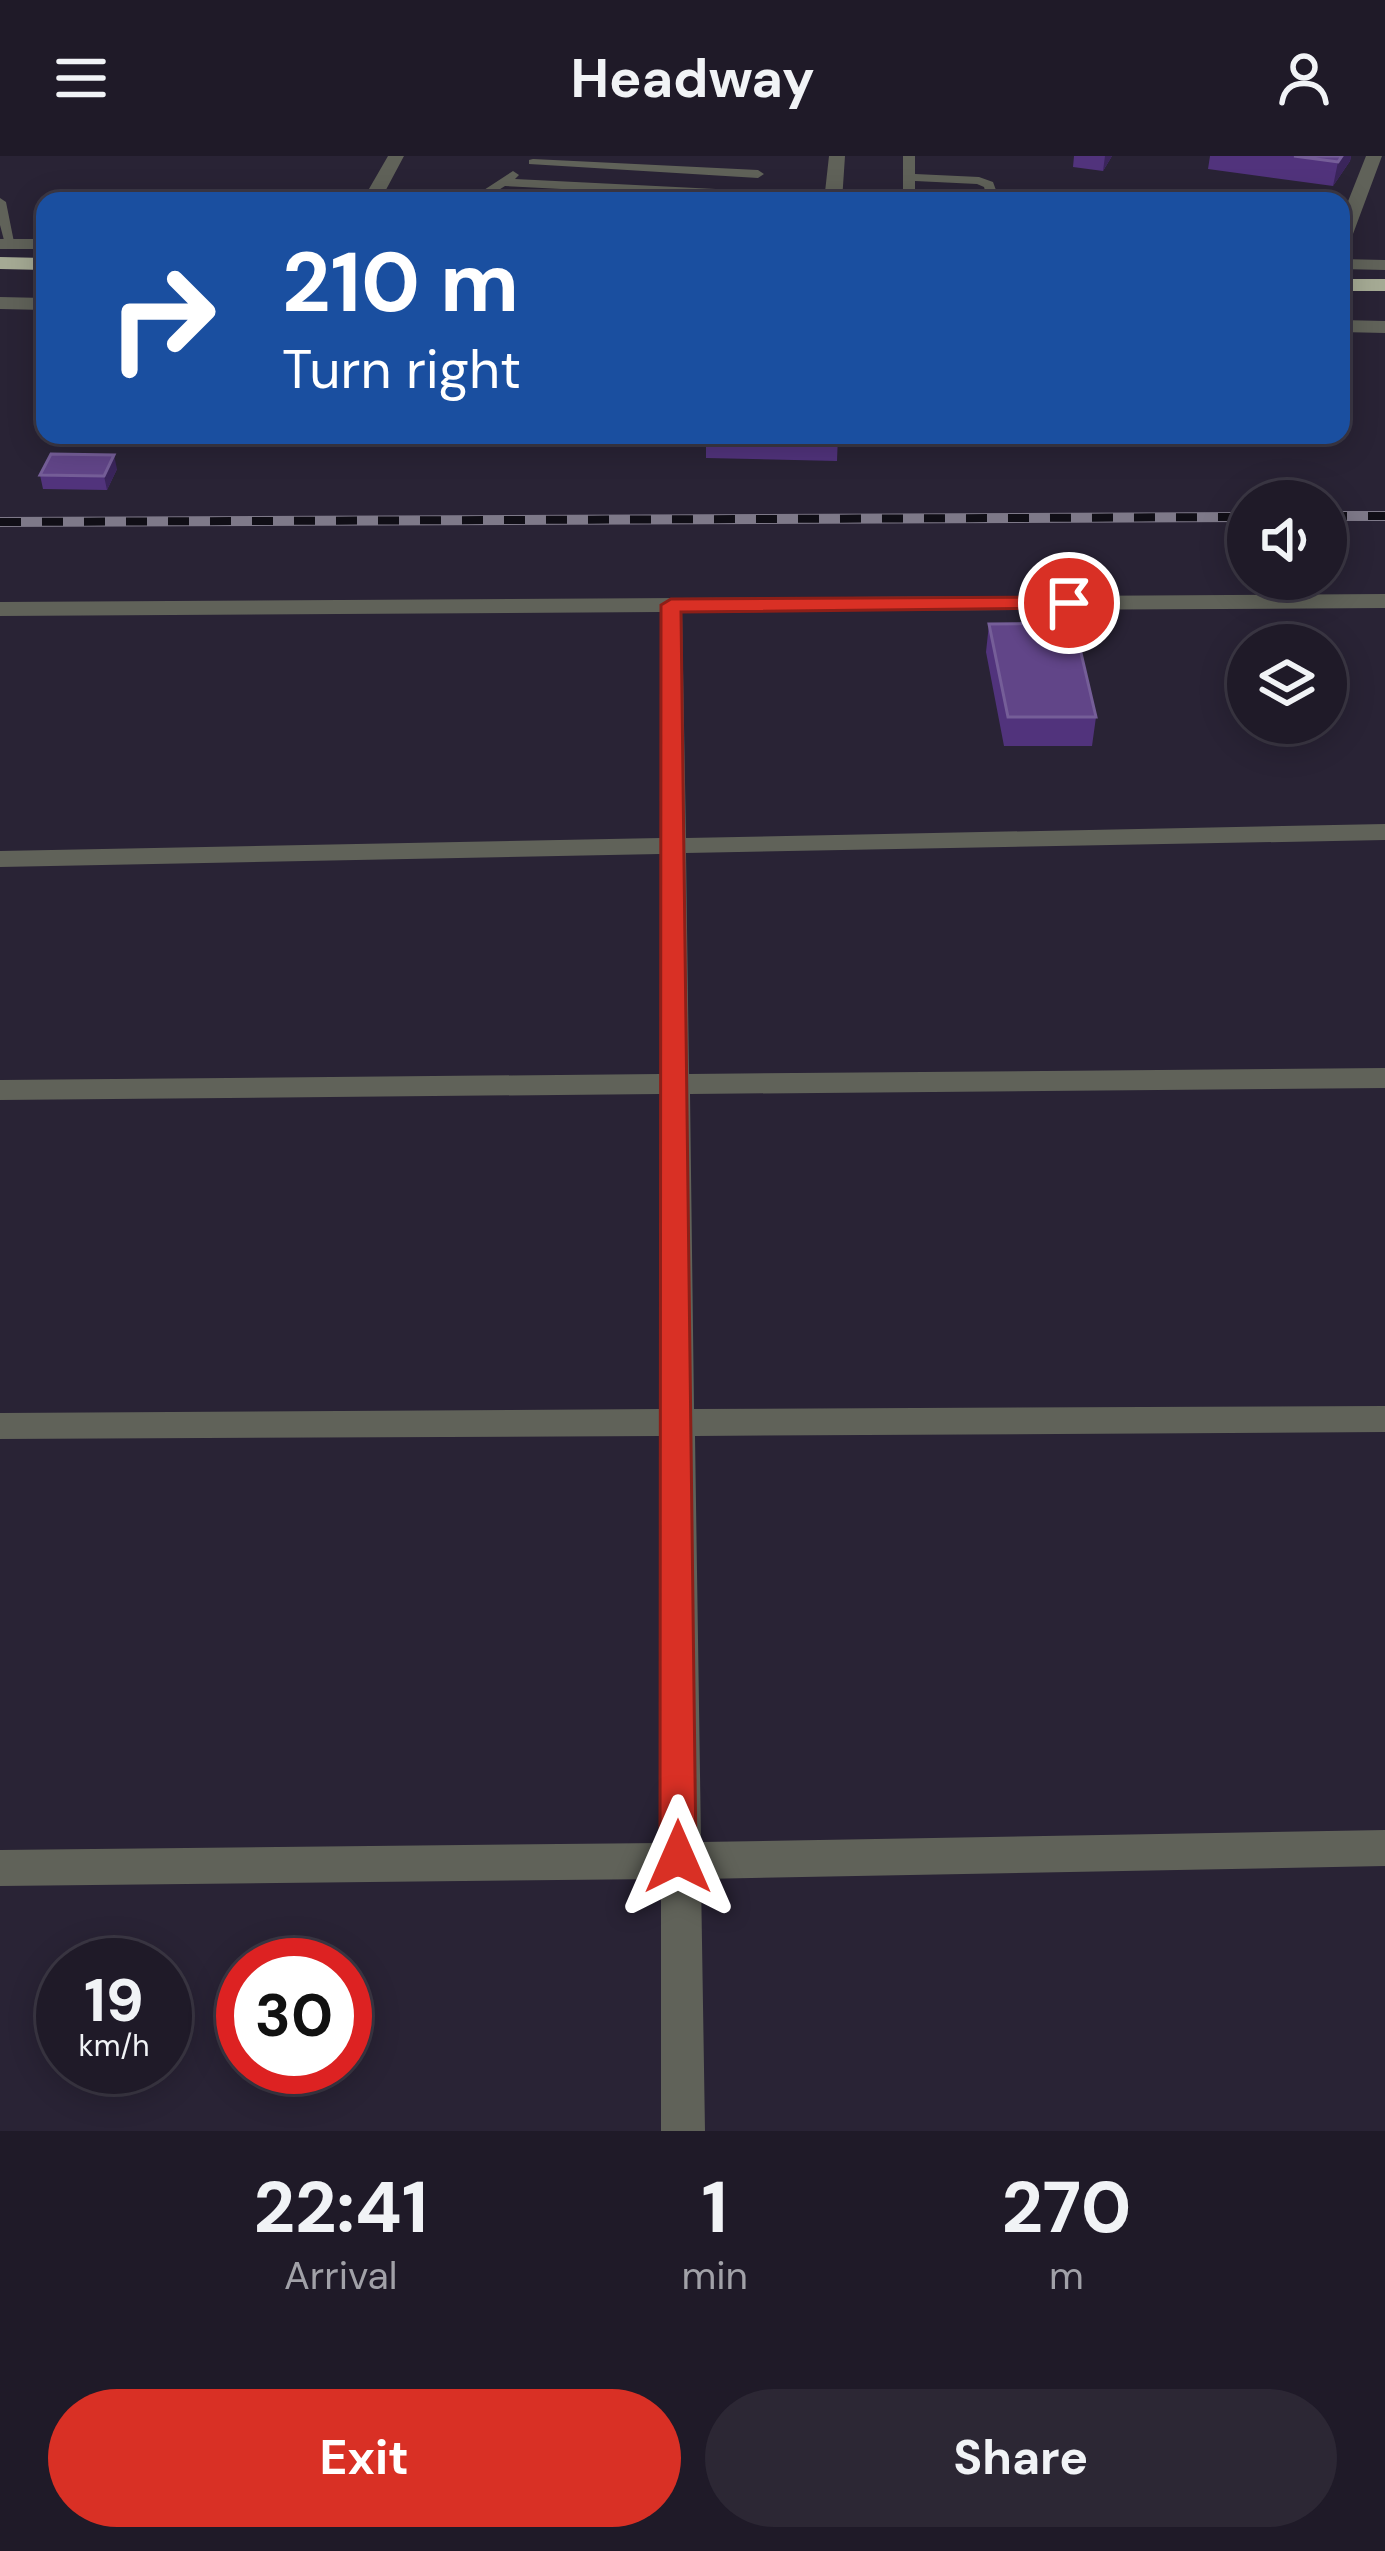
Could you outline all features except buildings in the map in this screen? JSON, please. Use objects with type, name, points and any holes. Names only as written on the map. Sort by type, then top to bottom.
[{"type":"highway","points":[[0,263],[36,264]]},
{"type":"highway","points":[[0,284],[36,284]]},
{"type":"highway","points":[[1350,285],[1385,285]]},
{"type":"highway","points":[[1350,305],[1385,306]]},
{"type":"street","points":[[376,192],[396,156]]},
{"type":"street","points":[[834,192],[837,156]]},
{"type":"street","points":[[1350,219],[1374,156]]},
{"type":"street","points":[[1350,264],[1385,265]]},
{"type":"street","points":[[0,303],[36,304]]},
{"type":"street","points":[[1350,326],[1385,327]]},
{"type":"street","points":[[0,609],[1385,601]]},
{"type":"street","points":[[671,605],[683,2131]]},
{"type":"street","points":[[0,859],[1385,832]]},
{"type":"street","points":[[0,1090],[1385,1078]]},
{"type":"street","points":[[0,1426],[1385,1419]]},
{"type":"street","points":[[0,1868],[1385,1848]]},
{"type":"lane","points":[[756,192],[760,156]]},
{"type":"lane","points":[[909,156],[909,192]]},
{"type":"lane","points":[[487,192],[538,159],[758,174]]},
{"type":"lane","points":[[909,177],[979,181],[989,185],[991,192]]},
{"type":"lane","points":[[502,182],[660,192]]},
{"type":"lane","points":[[0,202],[6,244]]},
{"type":"railway","points":[[1347,516],[1385,516]]},
{"type":"railway","points":[[0,522],[1227,517]]},
{"type":"route","points":[[678,1857],[671,605],[1069,603]]}]
